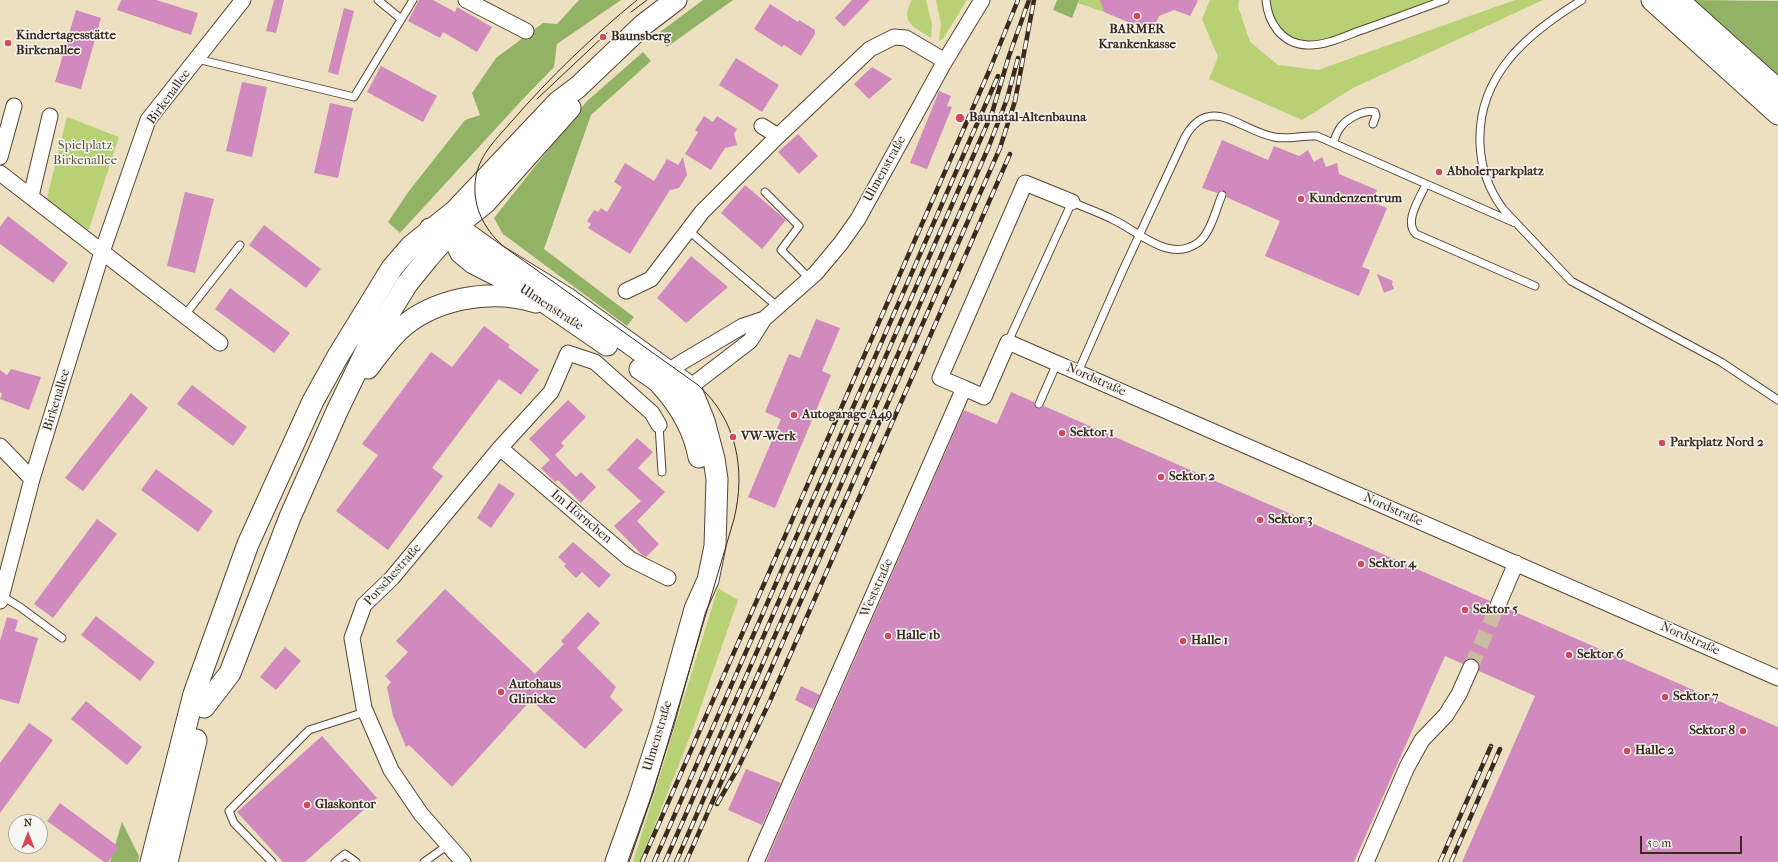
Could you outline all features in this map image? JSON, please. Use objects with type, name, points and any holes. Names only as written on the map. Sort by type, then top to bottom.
[{"type":"main road","points":[[151,862],[194,694],[248,544],[313,401],[392,268],[411,246],[430,229],[455,219],[484,203],[569,110],[578,87],[642,25],[676,0]]},
{"type":"main road","points":[[1652,0],[1778,114]]},
{"type":"main road","points":[[1678,0],[1778,90]]},
{"type":"main road","points":[[204,707],[230,673],[290,517],[338,409],[368,347],[407,284],[455,219]]},
{"type":"main road","name":"Ulmenstraße","points":[[455,219],[455,241],[461,253],[473,263],[530,292],[548,306],[588,332],[664,378],[690,386],[704,421],[714,459],[717,479],[715,546],[708,580],[695,609],[658,739],[616,862]]},
{"type":"main road","name":"Ulmenstraße","points":[[455,219],[496,254],[568,299],[664,378],[692,431],[701,467],[704,503],[703,537],[695,609]]},
{"type":"main road","points":[[338,409],[398,331],[445,303],[467,298],[494,296],[523,298],[548,306]]},
{"type":"main road","points":[[167,862],[232,587]]},
{"type":"street","name":"Birkenallee","points":[[1,598],[32,480],[102,252],[148,120],[243,0]]},
{"type":"street","points":[[466,0],[526,31]]},
{"type":"street","name":"Ulmenstraße","points":[[690,386],[750,341],[764,319],[810,279],[841,243],[858,219],[945,61],[982,0]]},
{"type":"street","points":[[626,291],[651,279],[702,212],[778,136],[870,49],[894,37],[906,38],[945,61]]},
{"type":"street","points":[[0,158],[14,106]]},
{"type":"street","points":[[31,196],[50,116]]},
{"type":"street","points":[[762,126],[778,136]]},
{"type":"street","points":[[0,173],[220,343]]},
{"type":"street","points":[[1008,342],[984,397],[940,378],[1025,182],[1072,202]]},
{"type":"street","name":"Ulmenstraße","points":[[664,378],[743,326],[764,319]]},
{"type":"street","name":"Nordstraße","points":[[1008,342],[1778,678]]},
{"type":"street","name":"Porschestraße","points":[[463,862],[421,814],[391,770],[365,712],[352,638],[364,605],[392,578],[500,448],[551,392],[568,352],[595,362],[652,413],[659,425]]},
{"type":"street","name":"Weststraße","points":[[756,862],[964,388]]},
{"type":"street","points":[[0,446],[32,480]]},
{"type":"street","name":"Im Hörnchen","points":[[500,448],[630,559],[668,578]]},
{"type":"street","points":[[1498,605],[1516,563]]},
{"type":"street","points":[[1366,862],[1407,767],[1422,740],[1446,715],[1459,694],[1471,667]]},
{"type":"lane","points":[[378,0],[401,19]]},
{"type":"lane","points":[[197,59],[354,97],[413,0]]},
{"type":"lane","points":[[1266,0],[1269,18],[1280,33],[1294,43],[1308,45],[1336,39],[1445,0]]},
{"type":"lane","points":[[1582,0],[1559,14],[1531,37],[1505,63],[1488,93],[1480,130],[1482,165],[1487,182],[1494,197],[1515,223],[1571,281],[1721,362],[1778,400]]},
{"type":"lane","points":[[1333,143],[1342,125],[1365,112],[1374,112],[1376,116],[1373,124]]},
{"type":"lane","points":[[1078,372],[1123,270],[1185,137],[1190,127],[1201,119],[1215,115],[1224,116],[1274,137],[1317,136],[1515,223]]},
{"type":"lane","points":[[1426,184],[1412,218],[1411,227],[1416,234],[1535,286]]},
{"type":"lane","points":[[765,192],[799,226],[781,250],[810,279]]},
{"type":"lane","points":[[1008,342],[1072,202],[1114,220],[1154,245],[1168,248],[1184,248],[1199,242],[1206,234],[1222,195]]},
{"type":"lane","points":[[688,230],[778,307]]},
{"type":"lane","points":[[184,316],[240,245]]},
{"type":"lane","points":[[1039,404],[1056,363]]},
{"type":"lane","points":[[659,425],[662,472]]},
{"type":"lane","points":[[1,598],[20,607],[62,638]]},
{"type":"lane","points":[[272,862],[234,823],[229,811],[309,730],[365,712]]},
{"type":"lane","points":[[424,862],[448,845]]},
{"type":"lane","points":[[335,862],[345,854],[356,862]]},
{"type":"green space","points":[[579,0],[621,0],[557,44],[554,67],[400,233],[388,222],[409,191],[465,120],[480,115],[472,93],[496,58],[543,23],[557,24]]},
{"type":"green space","points":[[703,0],[733,0],[667,47],[656,35]]},
{"type":"green space","points":[[912,0],[926,0],[932,24],[931,38],[914,27],[908,19],[908,7]]},
{"type":"green space","points":[[936,0],[967,0],[943,39],[939,41],[941,24]]},
{"type":"green space","points":[[1057,0],[1079,0],[1072,18],[1053,10]]},
{"type":"green space","points":[[1079,0],[1102,0],[1104,12],[1078,3]]},
{"type":"green space","points":[[1210,0],[1239,0],[1238,6],[1250,42],[1278,65],[1318,70],[1515,0],[1543,0],[1353,88],[1302,120],[1209,79],[1218,57],[1202,19]]},
{"type":"green space","points":[[1269,0],[1437,0],[1319,42],[1299,41],[1283,32],[1270,13]]},
{"type":"green space","points":[[1691,0],[1778,1],[1778,80]]},
{"type":"green space","points":[[643,52],[651,61],[591,115],[544,249],[634,317],[627,326],[503,234],[494,218],[587,101]]},
{"type":"green space","name":"Spielplatz Birkenallee","points":[[67,117],[119,137],[88,232],[46,202]]},
{"type":"green space","points":[[718,588],[738,600],[693,729],[640,862],[633,862]]},
{"type":"green space","points":[[122,822],[139,856],[138,862],[110,862]]},
{"type":"building","points":[[121,0],[156,0],[198,13],[191,35],[117,10]]},
{"type":"building","points":[[274,0],[284,0],[276,33],[266,31]]},
{"type":"building","points":[[419,0],[433,0],[455,12],[457,7],[492,27],[477,52],[443,32],[440,38],[408,21]]},
{"type":"building","points":[[852,0],[870,0],[844,27],[835,18]]},
{"type":"building","name":"BARMER Krankenkasse","points":[[1100,0],[1198,1],[1190,16],[1174,10],[1159,16],[1152,32],[1104,12]]},
{"type":"building","points":[[770,4],[798,22],[799,20],[815,30],[815,34],[801,56],[784,45],[782,47],[754,29]]},
{"type":"building","points":[[344,8],[354,11],[338,75],[328,72]]},
{"type":"building","points":[[76,10],[101,18],[81,89],[55,82]]},
{"type":"building","points":[[736,58],[779,85],[762,112],[719,85]]},
{"type":"building","points":[[381,66],[437,96],[423,122],[367,92]]},
{"type":"building","points":[[872,67],[892,79],[869,99],[854,84]]},
{"type":"building","points":[[242,82],[267,87],[252,157],[226,151]]},
{"type":"building","points":[[939,91],[951,96],[947,106],[952,107],[927,169],[910,163]]},
{"type":"building","points":[[330,103],[353,108],[338,178],[314,173]]},
{"type":"building","points":[[704,116],[713,122],[717,116],[737,129],[734,134],[737,145],[725,148],[711,170],[685,154],[698,132],[695,130]]},
{"type":"building","points":[[798,134],[818,156],[799,174],[778,152]]},
{"type":"building","name":"Kundenzentrum","points":[[1222,140],[1268,160],[1274,146],[1299,156],[1308,150],[1314,162],[1322,157],[1326,167],[1337,163],[1339,174],[1377,190],[1372,202],[1387,208],[1362,267],[1370,270],[1359,296],[1265,256],[1280,221],[1226,197],[1227,194],[1224,191],[1221,190],[1217,193],[1202,188]]},
{"type":"building","points":[[683,157],[687,175],[679,188],[670,190],[630,254],[588,228],[591,224],[587,221],[594,210],[598,212],[601,208],[607,212],[622,187],[614,182],[625,163],[654,181],[667,159],[678,165]]},
{"type":"building","points":[[745,185],[786,220],[762,249],[721,213]]},
{"type":"building","points":[[185,192],[214,199],[195,273],[167,266]]},
{"type":"building","points":[[8,216],[68,263],[53,283],[0,244],[0,227]]},
{"type":"building","points":[[264,225],[321,269],[306,288],[249,245]]},
{"type":"building","points":[[691,256],[728,287],[686,323],[657,298]]},
{"type":"building","points":[[1377,274],[1393,281],[1392,284],[1394,289],[1384,293]]},
{"type":"building","points":[[230,288],[290,333],[274,353],[215,309]]},
{"type":"building","name":"Autogarage A49","points":[[816,319],[840,328],[822,371],[831,375],[775,508],[748,497],[781,419],[765,412],[789,354],[800,358]]},
{"type":"building","points":[[484,326],[510,345],[508,347],[539,370],[521,395],[499,379],[432,468],[443,476],[388,550],[336,511],[378,455],[362,444],[431,352],[452,367]]},
{"type":"building","points":[[11,369],[41,377],[29,410],[0,399],[2,394],[0,392],[0,370],[7,375]]},
{"type":"building","points":[[192,385],[247,427],[233,446],[177,404]]},
{"type":"building","name":"Halle 1","points":[[1011,392],[1034,402],[1037,408],[1040,409],[1044,406],[1490,601],[1489,606],[1494,613],[1499,614],[1506,608],[1778,727],[1778,862],[1462,862],[1535,696],[1479,671],[1478,662],[1474,659],[1466,660],[1463,664],[1445,656],[1354,862],[766,862],[964,410],[997,424]]},
{"type":"building","points":[[131,393],[148,408],[83,491],[65,478]]},
{"type":"building","points":[[568,400],[586,417],[561,443],[564,446],[555,455],[576,477],[581,472],[596,487],[581,503],[558,480],[555,482],[541,468],[550,460],[529,439]]},
{"type":"building","points":[[637,438],[653,452],[638,468],[665,492],[637,521],[659,544],[646,557],[641,554],[614,526],[641,501],[607,470]]},
{"type":"building","points":[[156,469],[213,511],[198,532],[141,490]]},
{"type":"building","points":[[499,483],[515,494],[491,528],[477,518]]},
{"type":"building","points":[[97,519],[117,534],[53,618],[34,604]]},
{"type":"building","points":[[573,542],[611,575],[599,588],[582,572],[576,578],[564,566],[566,564],[558,557]]},
{"type":"building","name":"Autohaus Glinicke","points":[[445,589],[535,674],[564,644],[561,641],[588,612],[600,623],[577,648],[616,687],[610,697],[623,710],[585,749],[531,700],[452,787],[409,745],[406,747],[393,716],[387,687],[391,682],[385,676],[408,652],[396,641]]},
{"type":"building","points":[[96,616],[155,662],[140,681],[81,635]]},
{"type":"building","points":[[7,617],[18,620],[15,631],[38,638],[19,704],[0,699],[0,641]]},
{"type":"building","points":[[285,647],[301,661],[276,690],[260,677]]},
{"type":"building","points":[[801,686],[820,695],[813,709],[795,700]]},
{"type":"building","points":[[86,701],[142,747],[127,765],[71,719]]},
{"type":"building","points":[[29,723],[53,740],[0,813],[0,763]]},
{"type":"building","name":"Glaskontor","points":[[322,736],[377,798],[305,862],[283,862],[237,812]]},
{"type":"building","points":[[746,769],[781,783],[762,825],[728,810]]},
{"type":"building","points":[[60,803],[119,847],[108,862],[104,862],[48,822]]},
{"type":"tunnel","points":[[1471,667],[1498,605]]},
{"type":"tram line","points":[[629,862],[653,793],[734,519],[739,482],[735,447],[730,430],[722,414],[698,385],[503,246],[496,239],[480,215],[475,196],[475,186],[476,176],[481,160],[501,133],[572,58],[637,0]]},
{"type":"tram line","points":[[631,12],[647,0]]},
{"type":"tram line","points":[[537,99],[607,33]]},
{"type":"railway","points":[[642,862],[990,69],[1018,0]]},
{"type":"railway","points":[[665,862],[992,113],[1009,56],[1029,0]]},
{"type":"railway","points":[[686,862],[1000,148],[1015,101],[1034,0]]},
{"type":"railway","points":[[676,862],[989,146],[1007,99],[1018,58]]},
{"type":"railway","points":[[654,862],[998,76]]},
{"type":"railway","points":[[717,804],[738,768],[769,703],[1010,154]]},
{"type":"railway","points":[[1440,862],[1491,746]]},
{"type":"railway","points":[[1451,862],[1500,749]]},
{"type":"place","name":"BARMER Krankenkasse","points":[[1137,16]]},
{"type":"place","name":"Baunsberg","points":[[603,37]]},
{"type":"place","name":"Kindertagesstätte Birkenallee","points":[[8,43]]},
{"type":"place","name":"Baunatal-Altenbauna","points":[[960,118]]},
{"type":"place","name":"Abholerparkplatz","points":[[1439,172]]},
{"type":"place","name":"Kundenzentrum","points":[[1301,199]]},
{"type":"place","name":"Autogarage A49","points":[[794,415]]},
{"type":"place","name":"Sektor 1","points":[[1062,433]]},
{"type":"place","name":"VW-Werk","points":[[733,437]]},
{"type":"place","name":"Parkplatz Nord 2","points":[[1662,443]]},
{"type":"place","name":"Sektor 2","points":[[1161,477]]},
{"type":"place","name":"Sektor 3","points":[[1260,520]]},
{"type":"place","name":"Sektor 4","points":[[1361,564]]},
{"type":"place","name":"Sektor 5","points":[[1465,610]]},
{"type":"place","name":"Halle 1b","points":[[888,636]]},
{"type":"place","name":"Halle 1","points":[[1183,641]]},
{"type":"place","name":"Sektor 6","points":[[1569,655]]},
{"type":"place","name":"Autohaus Glinicke","points":[[501,692]]},
{"type":"place","name":"Sektor 7","points":[[1665,697]]},
{"type":"place","name":"Sektor 8","points":[[1743,731]]},
{"type":"place","name":"Halle 2","points":[[1627,751]]},
{"type":"place","name":"Glaskontor","points":[[307,805]]}]
